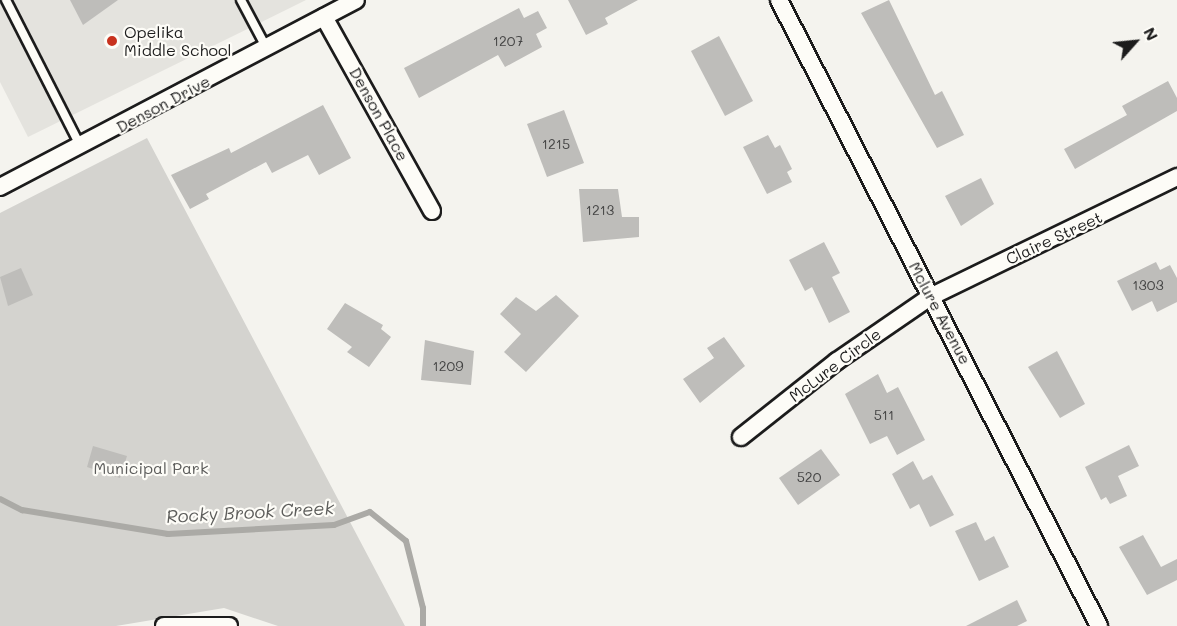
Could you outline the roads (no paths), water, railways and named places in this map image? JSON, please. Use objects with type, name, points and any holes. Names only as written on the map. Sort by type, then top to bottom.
[{"type":"street","name":"Denson Drive","points":[[0,187],[81,147],[356,0]]},
{"type":"street","name":"Mclure Avenue","points":[[779,0],[1099,626]]},
{"type":"street","name":"Denson Place","points":[[324,17],[432,211]]},
{"type":"street","name":"Claire Street","points":[[930,297],[1177,177]]},
{"type":"street","name":"McLure Circle","points":[[741,437],[837,361],[930,297]]},
{"type":"street","points":[[164,626],[229,626]]},
{"type":"lane","points":[[6,0],[81,147]]},
{"type":"lane","points":[[242,0],[267,49]]},
{"type":"waterway","name":"Rocky Brook Creek","points":[[0,499],[22,510],[168,534],[334,525],[370,512],[406,541],[423,608],[423,626]]},
{"type":"place","name":"Opelika Middle School","points":[[112,41]]},
{"type":"park label","name":"Municipal Park","points":[[151,468]]}]
